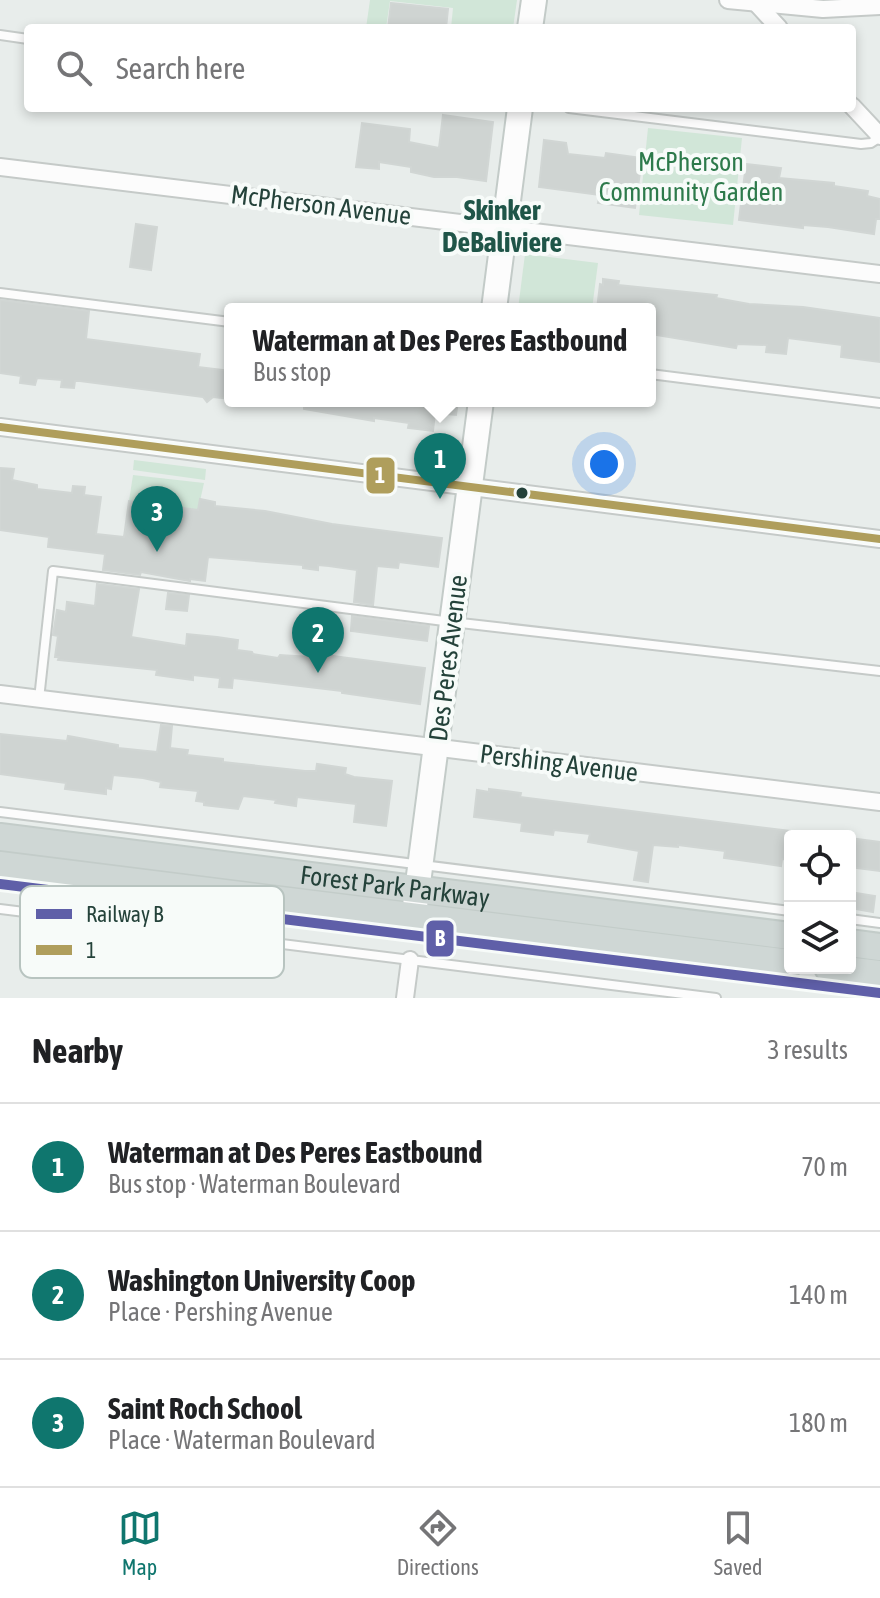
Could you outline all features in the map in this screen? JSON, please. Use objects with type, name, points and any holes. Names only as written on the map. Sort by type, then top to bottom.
[{"type":"main road","name":"Forest Park Parkway","points":[[0,837],[419,877],[784,935]]},
{"type":"main road","name":"Forest Park Parkway","points":[[0,865],[170,886]]},
{"type":"main road","name":"Forest Park Parkway","points":[[284,900],[784,962]]},
{"type":"main road","points":[[856,944],[880,947]]},
{"type":"main road","points":[[856,971],[880,974]]},
{"type":"street","points":[[531,24],[534,0]]},
{"type":"street","points":[[728,0],[823,9],[880,6]]},
{"type":"street","points":[[757,4],[775,24]]},
{"type":"street","points":[[856,110],[880,136]]},
{"type":"street","points":[[495,303],[519,112]]},
{"type":"street","name":"McPherson Avenue","points":[[0,167],[880,274]]},
{"type":"street","name":"Des Peres Avenue","points":[[414,916],[480,407]]},
{"type":"street","points":[[0,427],[880,539]]},
{"type":"street","name":"Pershing Avenue","points":[[0,694],[880,802]]},
{"type":"street","points":[[405,998],[410,960]]},
{"type":"lane","points":[[0,35],[24,38]]},
{"type":"lane","points":[[601,112],[861,144],[871,143],[880,136]]},
{"type":"lane","points":[[0,293],[224,321]]},
{"type":"lane","points":[[656,375],[880,403]]},
{"type":"lane","points":[[39,699],[53,571],[452,622],[880,671]]},
{"type":"lane","points":[[0,812],[419,877],[784,910]]},
{"type":"lane","points":[[0,909],[20,911]]},
{"type":"lane","points":[[856,920],[880,923]]},
{"type":"lane","points":[[284,944],[716,998]]},
{"type":"green space","points":[[370,0],[517,0],[514,24],[451,24],[453,8],[390,1],[387,24],[367,24]]},
{"type":"green space","name":"McPherson Community Garden","points":[[648,128],[742,138],[733,225],[639,215]]},
{"type":"green space","points":[[525,254],[598,263],[593,303],[519,303]]},
{"type":"green space","points":[[134,460],[206,469],[205,480],[133,470]]},
{"type":"green space","points":[[133,475],[204,483],[198,510],[129,501]]},
{"type":"building","points":[[391,3],[448,9],[446,24],[388,24]]},
{"type":"building","points":[[443,115],[493,122],[486,181],[434,177],[411,172],[411,167],[379,162],[379,169],[356,167],[362,123],[410,129],[409,142],[439,148]]},
{"type":"building","points":[[544,140],[566,143],[568,154],[605,158],[606,153],[642,158],[635,208],[598,203],[600,195],[539,187]]},
{"type":"building","points":[[746,164],[781,168],[779,178],[834,183],[834,186],[868,191],[867,196],[880,199],[880,219],[876,219],[874,234],[739,220]]},
{"type":"building","points":[[136,224],[157,227],[151,270],[130,267]]},
{"type":"building","points":[[603,279],[619,281],[618,285],[717,295],[716,298],[749,304],[803,307],[880,318],[880,362],[841,357],[842,345],[788,338],[786,354],[766,352],[767,345],[737,344],[736,348],[656,335],[656,303],[598,303],[600,284],[603,285]]},
{"type":"building","points":[[0,300],[89,311],[86,339],[200,354],[198,367],[224,370],[224,398],[213,397],[207,402],[203,397],[80,381],[75,381],[74,388],[61,387],[62,380],[37,378],[35,385],[20,383],[21,376],[0,373]]},
{"type":"building","points":[[457,407],[456,415],[435,413],[433,431],[408,428],[409,423],[374,418],[374,421],[304,409]]},
{"type":"building","points":[[0,468],[14,469],[12,480],[37,485],[37,489],[72,493],[73,486],[85,487],[84,495],[101,497],[96,534],[124,537],[129,501],[198,510],[200,499],[215,502],[215,506],[442,538],[438,567],[399,562],[398,568],[377,566],[373,605],[354,602],[357,570],[329,566],[318,565],[318,570],[303,568],[303,565],[208,557],[205,581],[103,570],[105,554],[48,547],[49,537],[0,530]]},
{"type":"building","points":[[97,584],[139,589],[131,637],[186,646],[187,634],[217,637],[238,640],[237,650],[278,658],[280,655],[310,657],[311,653],[425,668],[420,704],[233,678],[232,688],[219,687],[220,678],[193,675],[193,680],[156,675],[157,670],[58,660],[59,657],[55,657],[58,636],[53,635],[57,610],[66,612],[67,602],[95,606]]},
{"type":"building","points":[[168,593],[189,595],[187,611],[166,609]]},
{"type":"building","points":[[352,616],[429,626],[427,641],[351,631]]},
{"type":"building","points":[[161,725],[172,726],[170,748],[188,750],[187,755],[305,771],[316,771],[317,764],[346,768],[345,774],[354,777],[392,781],[386,826],[354,822],[356,804],[297,797],[296,806],[243,796],[238,809],[204,805],[204,802],[196,801],[198,791],[160,787],[161,782],[143,778],[113,775],[111,789],[106,788],[106,794],[65,789],[66,783],[0,774],[0,734],[67,741],[68,736],[118,745],[118,748],[157,752]]},
{"type":"building","points":[[489,789],[521,793],[520,797],[784,830],[784,859],[781,866],[724,858],[725,851],[653,845],[648,882],[634,880],[639,851],[588,842],[590,834],[554,830],[553,835],[521,831],[522,823],[474,817],[477,790],[489,792]]},
{"type":"building","points":[[856,839],[880,842],[880,871],[856,868]]},
{"type":"building","points":[[856,893],[875,896],[873,912],[856,909]]},
{"type":"rail line","name":"B","points":[[0,884],[20,886]]},
{"type":"rail line","name":"B","points":[[284,919],[880,993]]},
{"type":"transit line","name":"1","points":[[0,427],[880,539]]},
{"type":"place","name":"Waterman at Des Peres Eastbound","points":[[440,499]]},
{"type":"place","name":"Saint Roch School","points":[[157,552]]},
{"type":"place","name":"Washington University Coop","points":[[318,673]]},
{"type":"district","name":"Skinker DeBaliviere","points":[[502,226]]}]
